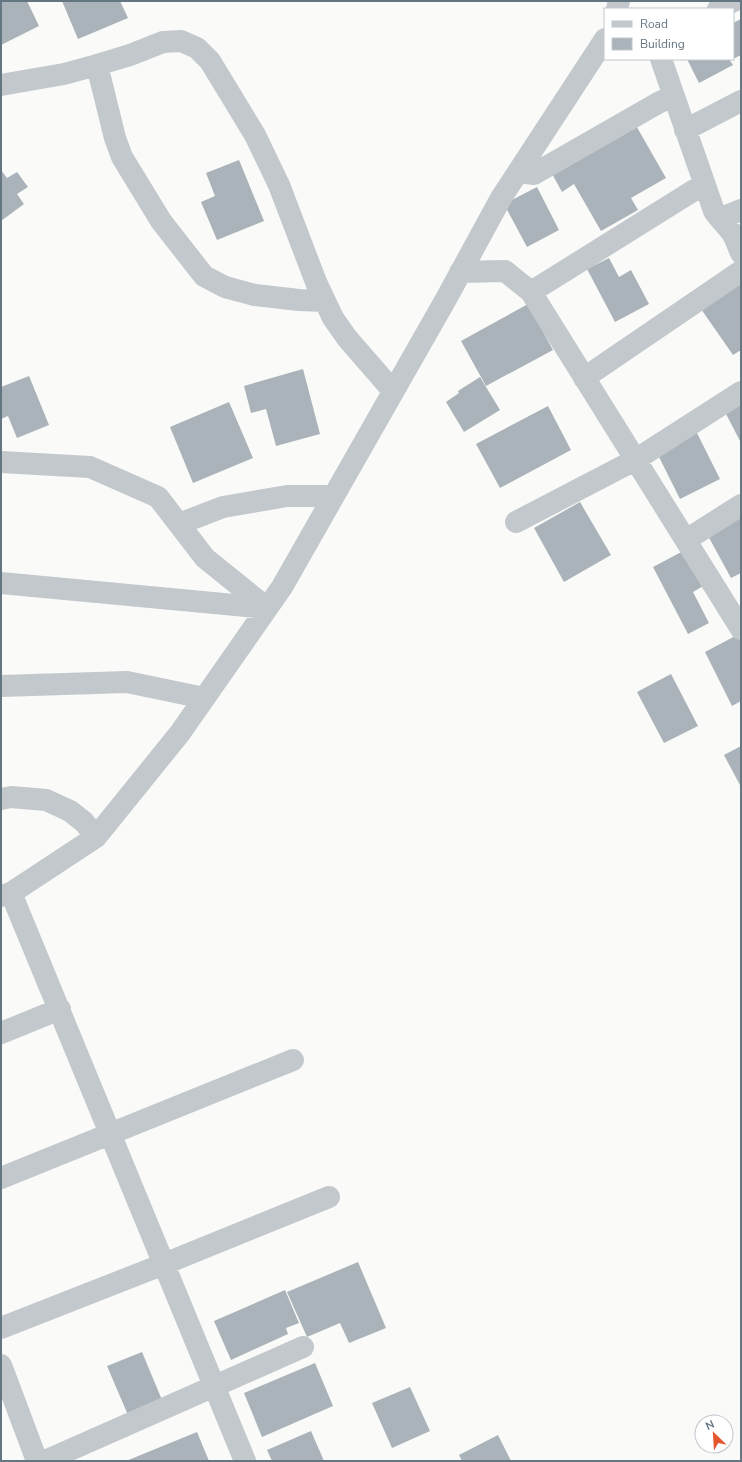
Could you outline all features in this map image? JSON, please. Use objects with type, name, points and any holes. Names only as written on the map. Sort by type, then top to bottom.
[{"type":"street","points":[[720,8],[734,1]]},
{"type":"street","points":[[245,1461],[60,1009],[6,894],[96,837],[180,733],[282,587],[460,272],[500,198],[604,40]]},
{"type":"street","points":[[1,85],[64,74],[130,55],[164,42],[181,41],[197,48],[204,54],[255,135],[280,186],[324,301],[347,338],[393,391]]},
{"type":"street","points":[[661,60],[714,211],[724,217],[741,210]]},
{"type":"street","points":[[97,65],[115,138],[122,157],[161,221],[204,276],[225,287],[255,295],[298,300],[324,301]]},
{"type":"street","points":[[518,172],[534,174],[658,103],[673,96]]},
{"type":"street","points":[[685,130],[741,101]]},
{"type":"street","points":[[531,292],[704,184]]},
{"type":"street","points":[[719,215],[724,224],[732,233],[741,253]]},
{"type":"street","points":[[460,272],[505,271],[531,292],[740,626]]},
{"type":"street","points":[[584,378],[741,272]]},
{"type":"street","points":[[516,522],[635,460],[741,392]]},
{"type":"street","points":[[1,462],[90,467],[158,497],[205,558],[267,608]]},
{"type":"street","points":[[179,524],[223,508],[287,496],[333,496]]},
{"type":"street","points":[[686,540],[741,506]]},
{"type":"street","points":[[1,583],[267,608]]},
{"type":"street","points":[[1,686],[127,682],[204,698]]},
{"type":"street","points":[[1,799],[11,797],[46,800],[70,811],[84,822],[96,837]]},
{"type":"street","points":[[1,1033],[60,1009]]},
{"type":"street","points":[[1,1178],[293,1060]]},
{"type":"street","points":[[1,1328],[164,1264],[329,1196]]},
{"type":"street","points":[[45,1461],[303,1347]]},
{"type":"street","points":[[1,1365],[9,1412],[37,1461]]},
{"type":"building","points":[[1,1],[27,1],[39,26],[1,45]]},
{"type":"building","points":[[62,1],[120,1],[128,18],[78,39]]},
{"type":"building","points":[[741,19],[741,55],[734,58],[734,22]]},
{"type":"building","points":[[688,60],[730,60],[733,65],[699,83]]},
{"type":"building","points":[[634,122],[666,178],[631,198],[638,210],[601,231],[574,184],[562,192],[550,170]]},
{"type":"building","points":[[239,160],[264,221],[217,240],[201,202],[215,196],[206,173]]},
{"type":"building","points":[[1,170],[7,178],[17,172],[28,187],[17,194],[24,204],[1,221]]},
{"type":"building","points":[[537,187],[559,230],[527,247],[504,204]]},
{"type":"building","points":[[609,258],[619,277],[631,270],[649,304],[615,322],[587,269]]},
{"type":"building","points":[[741,282],[741,350],[733,355],[701,309]]},
{"type":"building","points":[[528,304],[553,350],[486,386],[461,341]]},
{"type":"building","points":[[303,369],[320,434],[276,446],[266,409],[251,413],[244,386]]},
{"type":"building","points":[[29,376],[49,425],[17,438],[8,416],[1,419],[1,387]]},
{"type":"building","points":[[480,377],[500,410],[464,432],[446,402],[459,393],[458,391]]},
{"type":"building","points":[[741,401],[741,443],[724,410]]},
{"type":"building","points":[[229,402],[253,458],[193,483],[170,427]]},
{"type":"building","points":[[548,406],[571,450],[500,488],[476,444]]},
{"type":"building","points":[[697,433],[720,479],[680,499],[657,453]]},
{"type":"building","points":[[580,502],[611,555],[564,582],[534,528]]},
{"type":"building","points":[[741,516],[741,573],[731,578],[707,534]]},
{"type":"building","points":[[687,549],[705,585],[693,592],[709,623],[688,634],[653,567]]},
{"type":"building","points":[[739,634],[741,638],[741,701],[732,706],[705,652]]},
{"type":"building","points":[[671,674],[698,726],[664,743],[637,692]]},
{"type":"building","points":[[741,746],[741,787],[724,755]]},
{"type":"building","points":[[358,1262],[386,1328],[349,1343],[340,1323],[307,1337],[287,1292]]},
{"type":"building","points":[[285,1290],[299,1323],[286,1328],[288,1334],[231,1360],[214,1321]]},
{"type":"building","points":[[142,1352],[162,1400],[128,1415],[107,1366]]},
{"type":"building","points":[[315,1363],[333,1406],[262,1437],[244,1393]]},
{"type":"building","points":[[410,1387],[430,1431],[392,1448],[372,1403]]},
{"type":"building","points":[[311,1431],[324,1461],[272,1461],[267,1450]]},
{"type":"building","points":[[197,1432],[209,1461],[126,1461]]},
{"type":"building","points":[[498,1435],[511,1461],[462,1461],[459,1455]]}]
